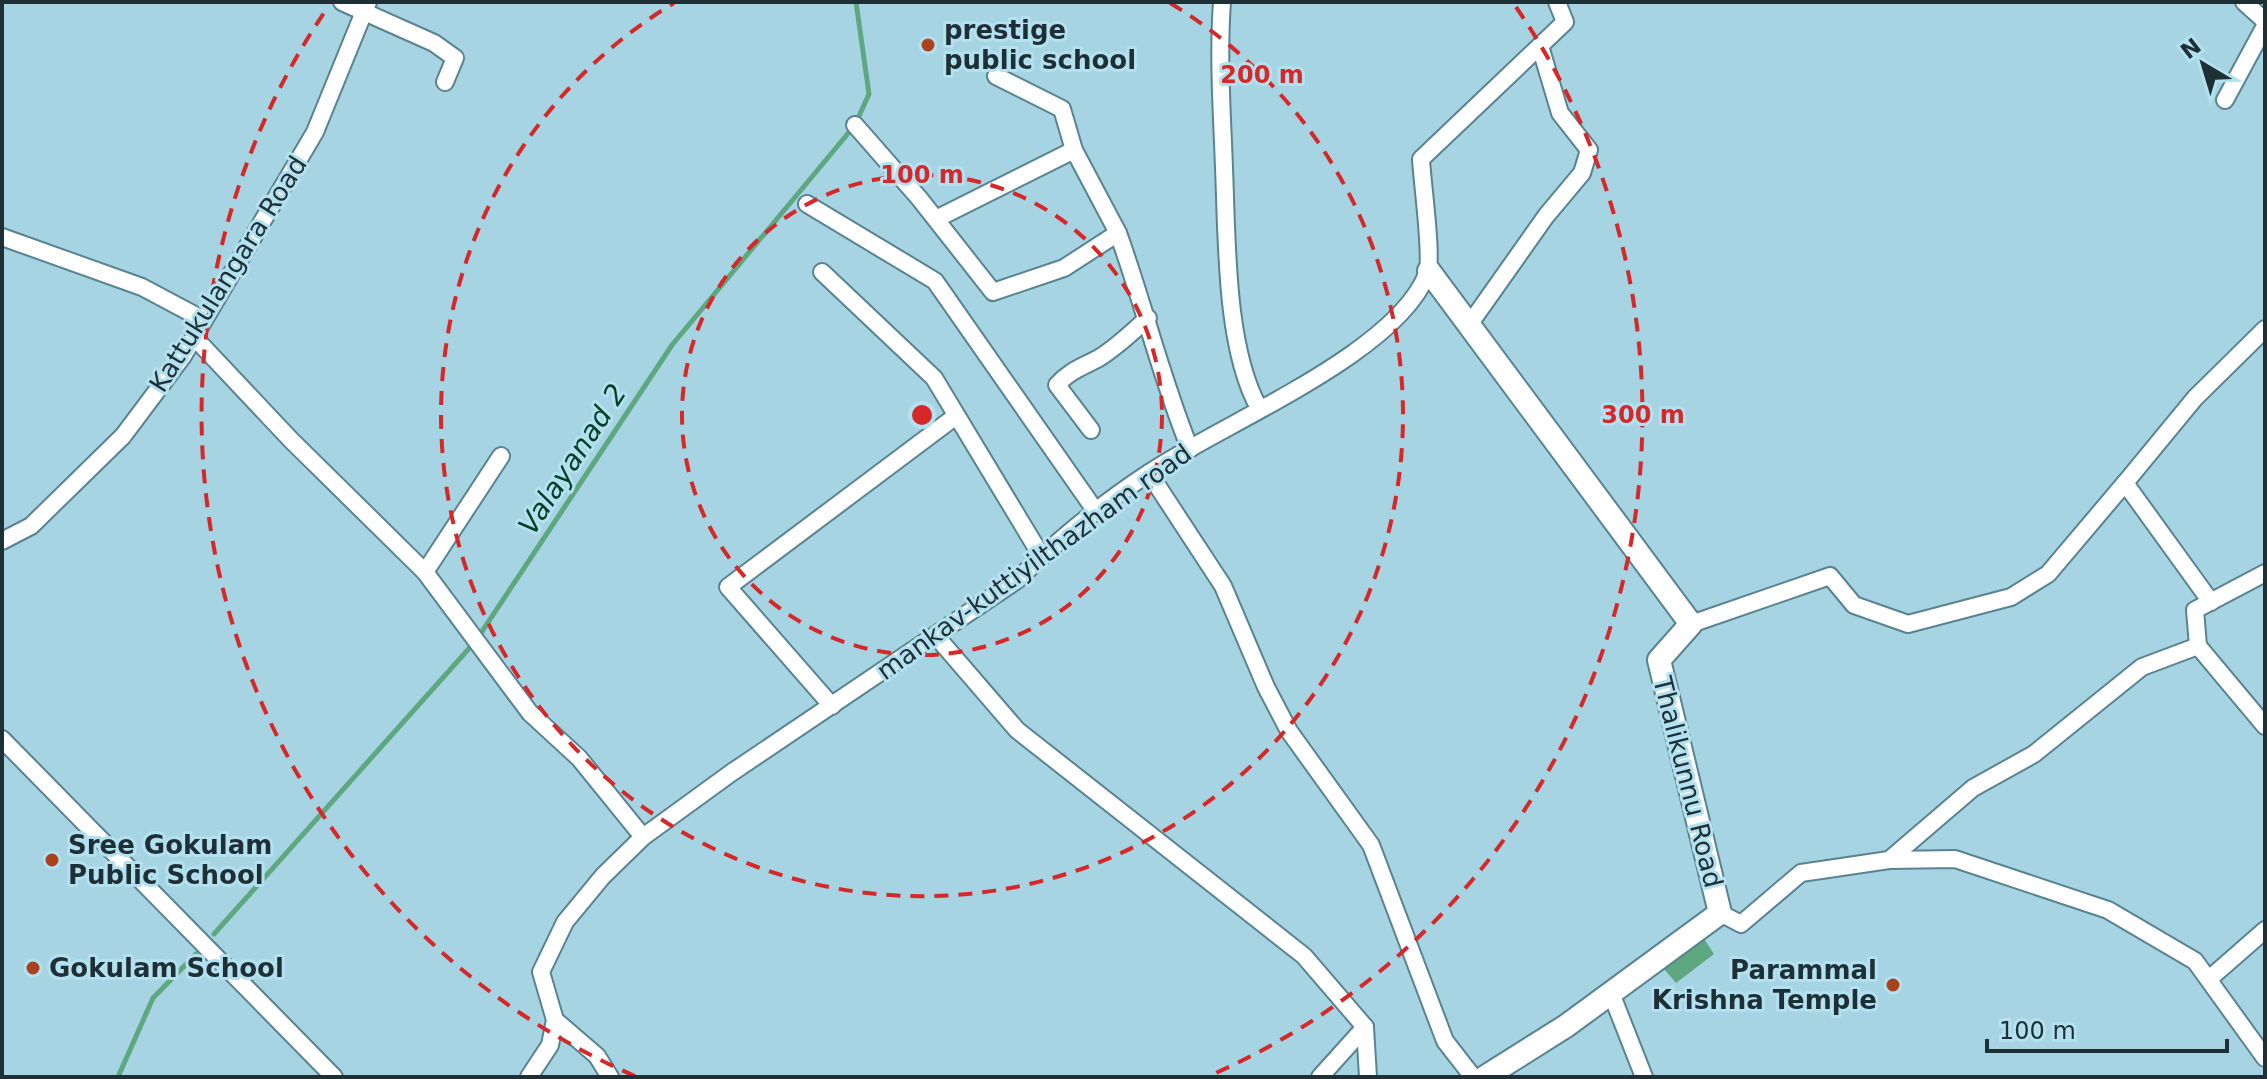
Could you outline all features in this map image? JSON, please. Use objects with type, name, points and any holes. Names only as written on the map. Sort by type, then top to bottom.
[{"type":"street","points":[[342,2],[366,7],[434,43],[455,58],[445,82]]},
{"type":"street","points":[[1222,2],[1219,42],[1228,271],[1245,384],[1259,408]]},
{"type":"street","points":[[1557,2],[1565,22],[1421,159],[1429,271],[1691,624],[1830,576],[1854,605],[1908,624],[2011,597],[2048,574],[2195,398],[2265,329]]},
{"type":"street","points":[[2225,100],[2265,23],[2244,2]]},
{"type":"street","name":"Kattukulangara Road","points":[[2,541],[31,526],[123,436],[194,337],[315,132],[366,7]]},
{"type":"street","points":[[1469,325],[1546,216],[1582,173],[1589,150],[1560,113],[1540,46]]},
{"type":"street","points":[[996,76],[1062,109],[1074,150],[1118,233],[1148,318],[1157,361],[1190,449]]},
{"type":"street","points":[[855,125],[936,219],[993,292],[1064,268],[1118,233]]},
{"type":"street","points":[[936,219],[1074,150]]},
{"type":"street","points":[[807,204],[935,281],[1097,513]]},
{"type":"street","points":[[2,237],[142,287],[204,320]]},
{"type":"street","name":"mankav-kuttiyilthazham road","points":[[555,1020],[541,972],[565,922],[603,876],[643,837],[1017,580],[1149,473],[1371,343],[1409,306],[1429,271]]},
{"type":"street","points":[[822,272],[934,378],[1042,557]]},
{"type":"street","points":[[1091,430],[1057,385],[1069,372],[1100,357],[1148,318]]},
{"type":"street","points":[[194,337],[291,440],[425,572],[530,713],[579,758],[643,837]]},
{"type":"street","points":[[832,706],[728,587],[956,416]]},
{"type":"street","points":[[425,572],[501,456]]},
{"type":"street","points":[[1149,473],[1223,586],[1266,687],[1289,731],[1371,845],[1445,1041],[1473,1077]]},
{"type":"street","points":[[2125,483],[2211,602]]},
{"type":"street","points":[[2265,573],[2195,610],[2198,646],[2265,726]]},
{"type":"street","name":"Thalikunnu Road","points":[[1485,1077],[1611,993],[1720,913],[1659,660],[1691,624]]},
{"type":"street","points":[[936,636],[1017,730],[1304,956],[1365,1027],[1368,1077]]},
{"type":"street","points":[[1889,860],[1973,788],[2034,754],[2142,667],[2198,646]]},
{"type":"street","points":[[2,739],[334,1077]]},
{"type":"street","points":[[1720,913],[1741,924],[1801,873],[1889,860],[1955,859],[2108,910],[2195,961],[2265,1058]]},
{"type":"street","points":[[2209,979],[2265,930]]},
{"type":"street","points":[[1611,993],[1644,1077]]},
{"type":"street","points":[[529,1077],[550,1045],[555,1020],[597,1056],[610,1077]]},
{"type":"street","points":[[1320,1077],[1365,1027]]},
{"type":"shaded area","points":[[1701,934],[1714,954],[1676,983],[1659,963]]},
{"type":"waterway","name":"Valayanad 2","points":[[479,636],[672,345],[855,125],[869,94],[856,2]]},
{"type":"waterway","name":"Valayanad 2","points":[[214,934],[473,644]]},
{"type":"waterway","name":"Valayanad 2","points":[[118,1077],[153,998],[196,954]]},
{"type":"place","name":"prestige public school","points":[[928,45]]},
{"type":"place","name":"Sree Gokulam Public School","points":[[52,860]]},
{"type":"place","name":"Gokulam School","points":[[33,968]]},
{"type":"place","name":"Parammal Krishna Temple","points":[[1893,985]]}]
